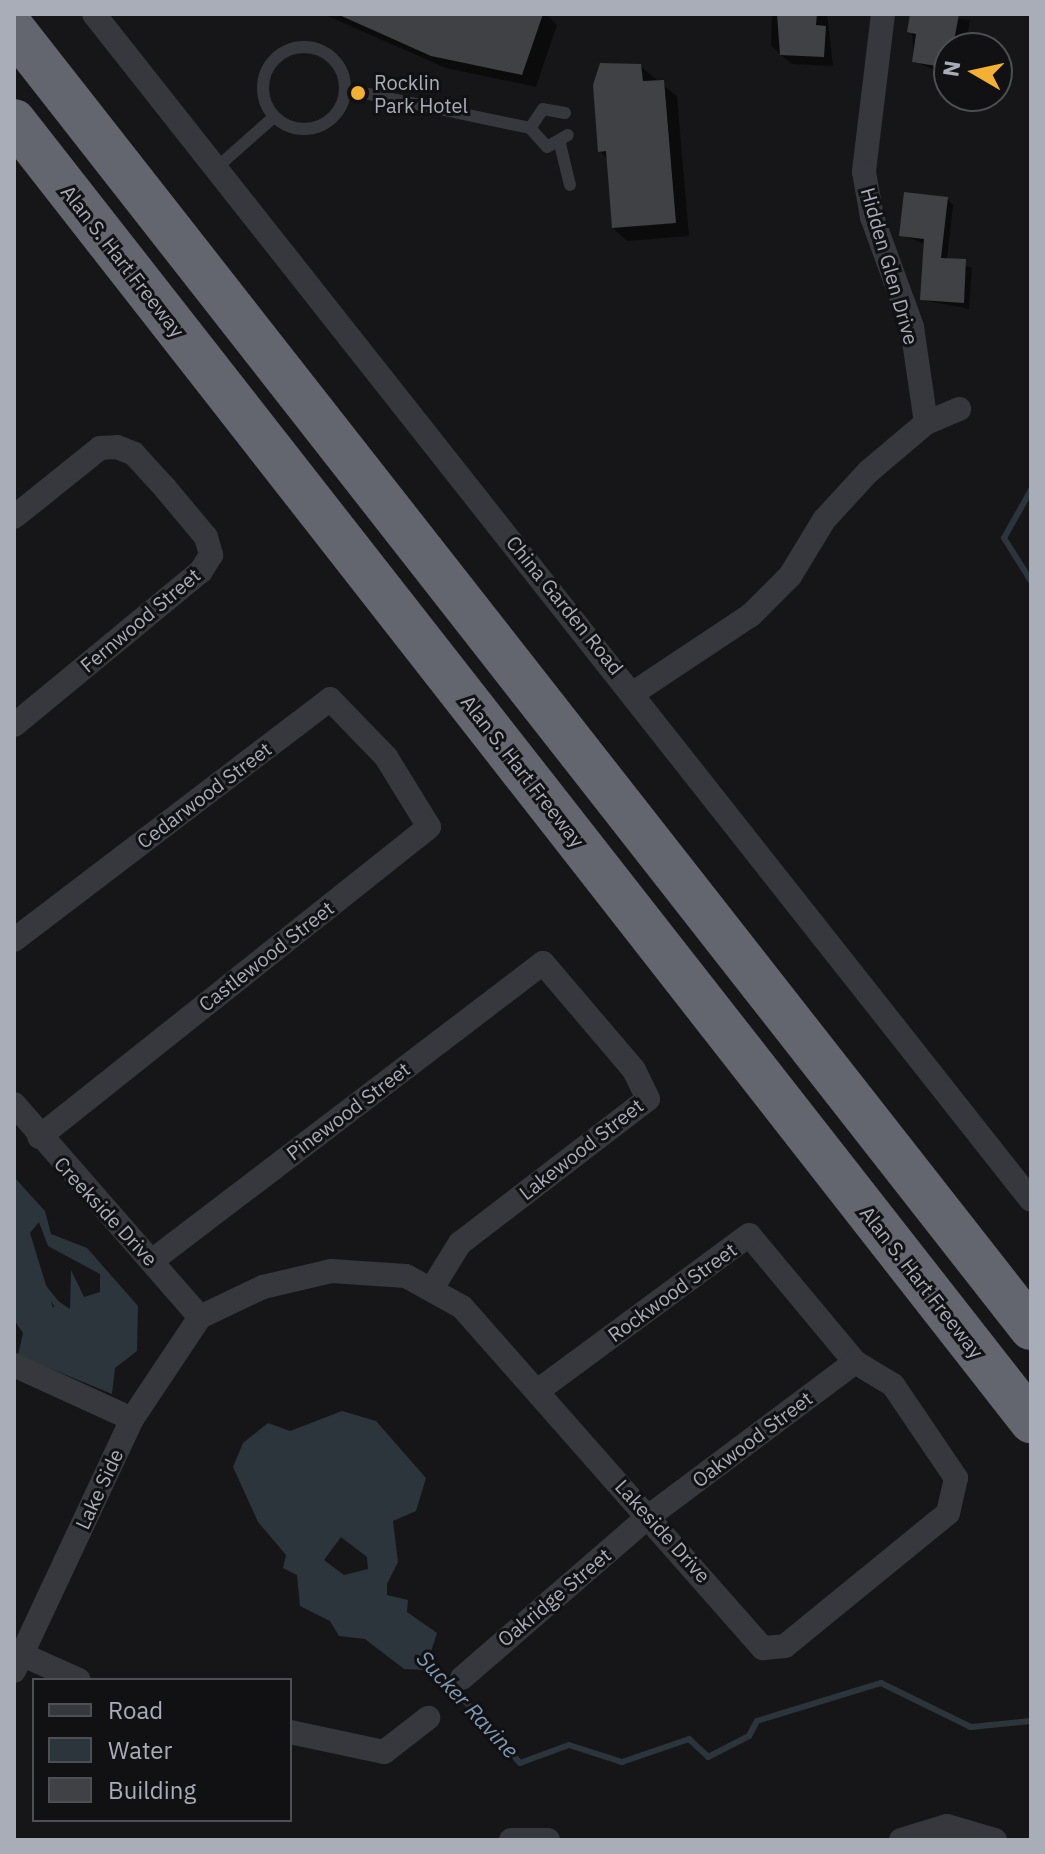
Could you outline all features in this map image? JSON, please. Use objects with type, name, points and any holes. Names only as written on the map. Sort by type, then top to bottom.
[{"type":"highway","points":[[14,30],[1031,1328]]},
{"type":"highway","name":"Alan S. Hart Freeway","points":[[19,130],[1031,1421]]},
{"type":"street","name":"China Garden Road","points":[[94,14],[214,170],[635,692],[862,994],[1031,1200]]},
{"type":"street","name":"Hidden Glen Drive","points":[[883,14],[864,172],[872,217],[912,327],[926,423]]},
{"type":"street","points":[[635,692],[751,615],[790,576],[824,520],[926,423],[959,409]]},
{"type":"street","name":"Fernwood Street","points":[[14,517],[100,448],[134,454],[206,537],[211,555],[201,571],[14,725]]},
{"type":"street","name":"Cedarwood Street","points":[[14,940],[330,699],[386,757]]},
{"type":"street","name":"Castlewood Street","points":[[39,1137],[429,827],[386,757]]},
{"type":"street","name":"Pinewood Street","points":[[153,1260],[543,963]]},
{"type":"street","name":"Lakewood Street","points":[[431,1290],[460,1243],[648,1099],[634,1070],[543,963]]},
{"type":"street","name":"Creekside Drive","points":[[14,1104],[39,1137],[153,1260],[200,1317]]},
{"type":"street","name":"Rockwood Street","points":[[539,1390],[749,1235],[855,1362]]},
{"type":"street","name":"Lakeside Drive","points":[[200,1317],[263,1287],[331,1271],[406,1276],[462,1307],[539,1390],[763,1648],[785,1646],[948,1513],[956,1478],[893,1385],[855,1362]]},
{"type":"street","name":"Lake Side","points":[[18,1663],[132,1419],[200,1317]]},
{"type":"street","name":"Oakwood Street","points":[[648,1517],[855,1362]]},
{"type":"street","points":[[14,1365],[132,1419]]},
{"type":"street","name":"Oakridge Street","points":[[462,1678],[648,1517]]},
{"type":"street","points":[[18,1663],[72,1678]]},
{"type":"street","points":[[292,1732],[384,1752],[428,1718]]},
{"type":"street","points":[[901,1840],[947,1826],[995,1840]]},
{"type":"street","points":[[511,1840],[548,1840]]},
{"type":"lane","points":[[312,48],[334,59],[345,89],[333,118],[319,127],[287,126],[274,117],[263,88],[266,72],[289,49],[312,48]]},
{"type":"lane","points":[[345,89],[530,128],[541,145],[564,140],[570,185]]},
{"type":"lane","points":[[530,128],[543,109],[565,113]]},
{"type":"lane","points":[[214,170],[274,117]]},
{"type":"water","points":[[14,1177],[45,1211],[51,1234],[87,1248],[138,1306],[137,1351],[115,1368],[112,1394],[18,1355],[23,1333],[14,1320]],"holes":[[[39,1222],[48,1246],[100,1274],[100,1292],[84,1297],[71,1270],[70,1309],[58,1301],[53,1308],[30,1233]]]},
{"type":"water","points":[[342,1411],[376,1421],[426,1478],[416,1511],[393,1521],[398,1562],[387,1584],[387,1595],[408,1600],[407,1612],[437,1633],[425,1670],[404,1669],[365,1639],[339,1636],[330,1621],[300,1606],[297,1575],[283,1568],[286,1555],[258,1522],[233,1467],[243,1443],[268,1423],[290,1431]],"holes":[[[341,1537],[367,1557],[368,1569],[344,1575],[324,1560]]]},
{"type":"building","points":[[337,14],[543,14],[522,75],[431,56]]},
{"type":"building","points":[[777,14],[817,14],[816,25],[826,26],[824,57],[780,55]]},
{"type":"building","points":[[910,14],[959,14],[956,32],[933,32],[933,65],[912,62],[916,34],[907,32]]},
{"type":"building","points":[[600,63],[641,64],[643,81],[664,80],[676,223],[612,228],[606,151],[598,152],[593,85]]},
{"type":"building","points":[[904,192],[948,197],[941,258],[966,259],[964,303],[920,300],[924,239],[899,236]]},
{"type":"waterway","points":[[1031,490],[1004,538],[1031,581]]},
{"type":"waterway","name":"Sucker Ravine","points":[[39,1282],[62,1310]]},
{"type":"waterway","name":"Sucker Ravine","points":[[422,1653],[520,1763],[569,1745],[622,1762],[689,1739],[708,1757],[749,1736],[757,1721],[881,1683],[971,1727],[1031,1721]]},
{"type":"place","name":"Rocklin Park Hotel","points":[[358,93]]}]
